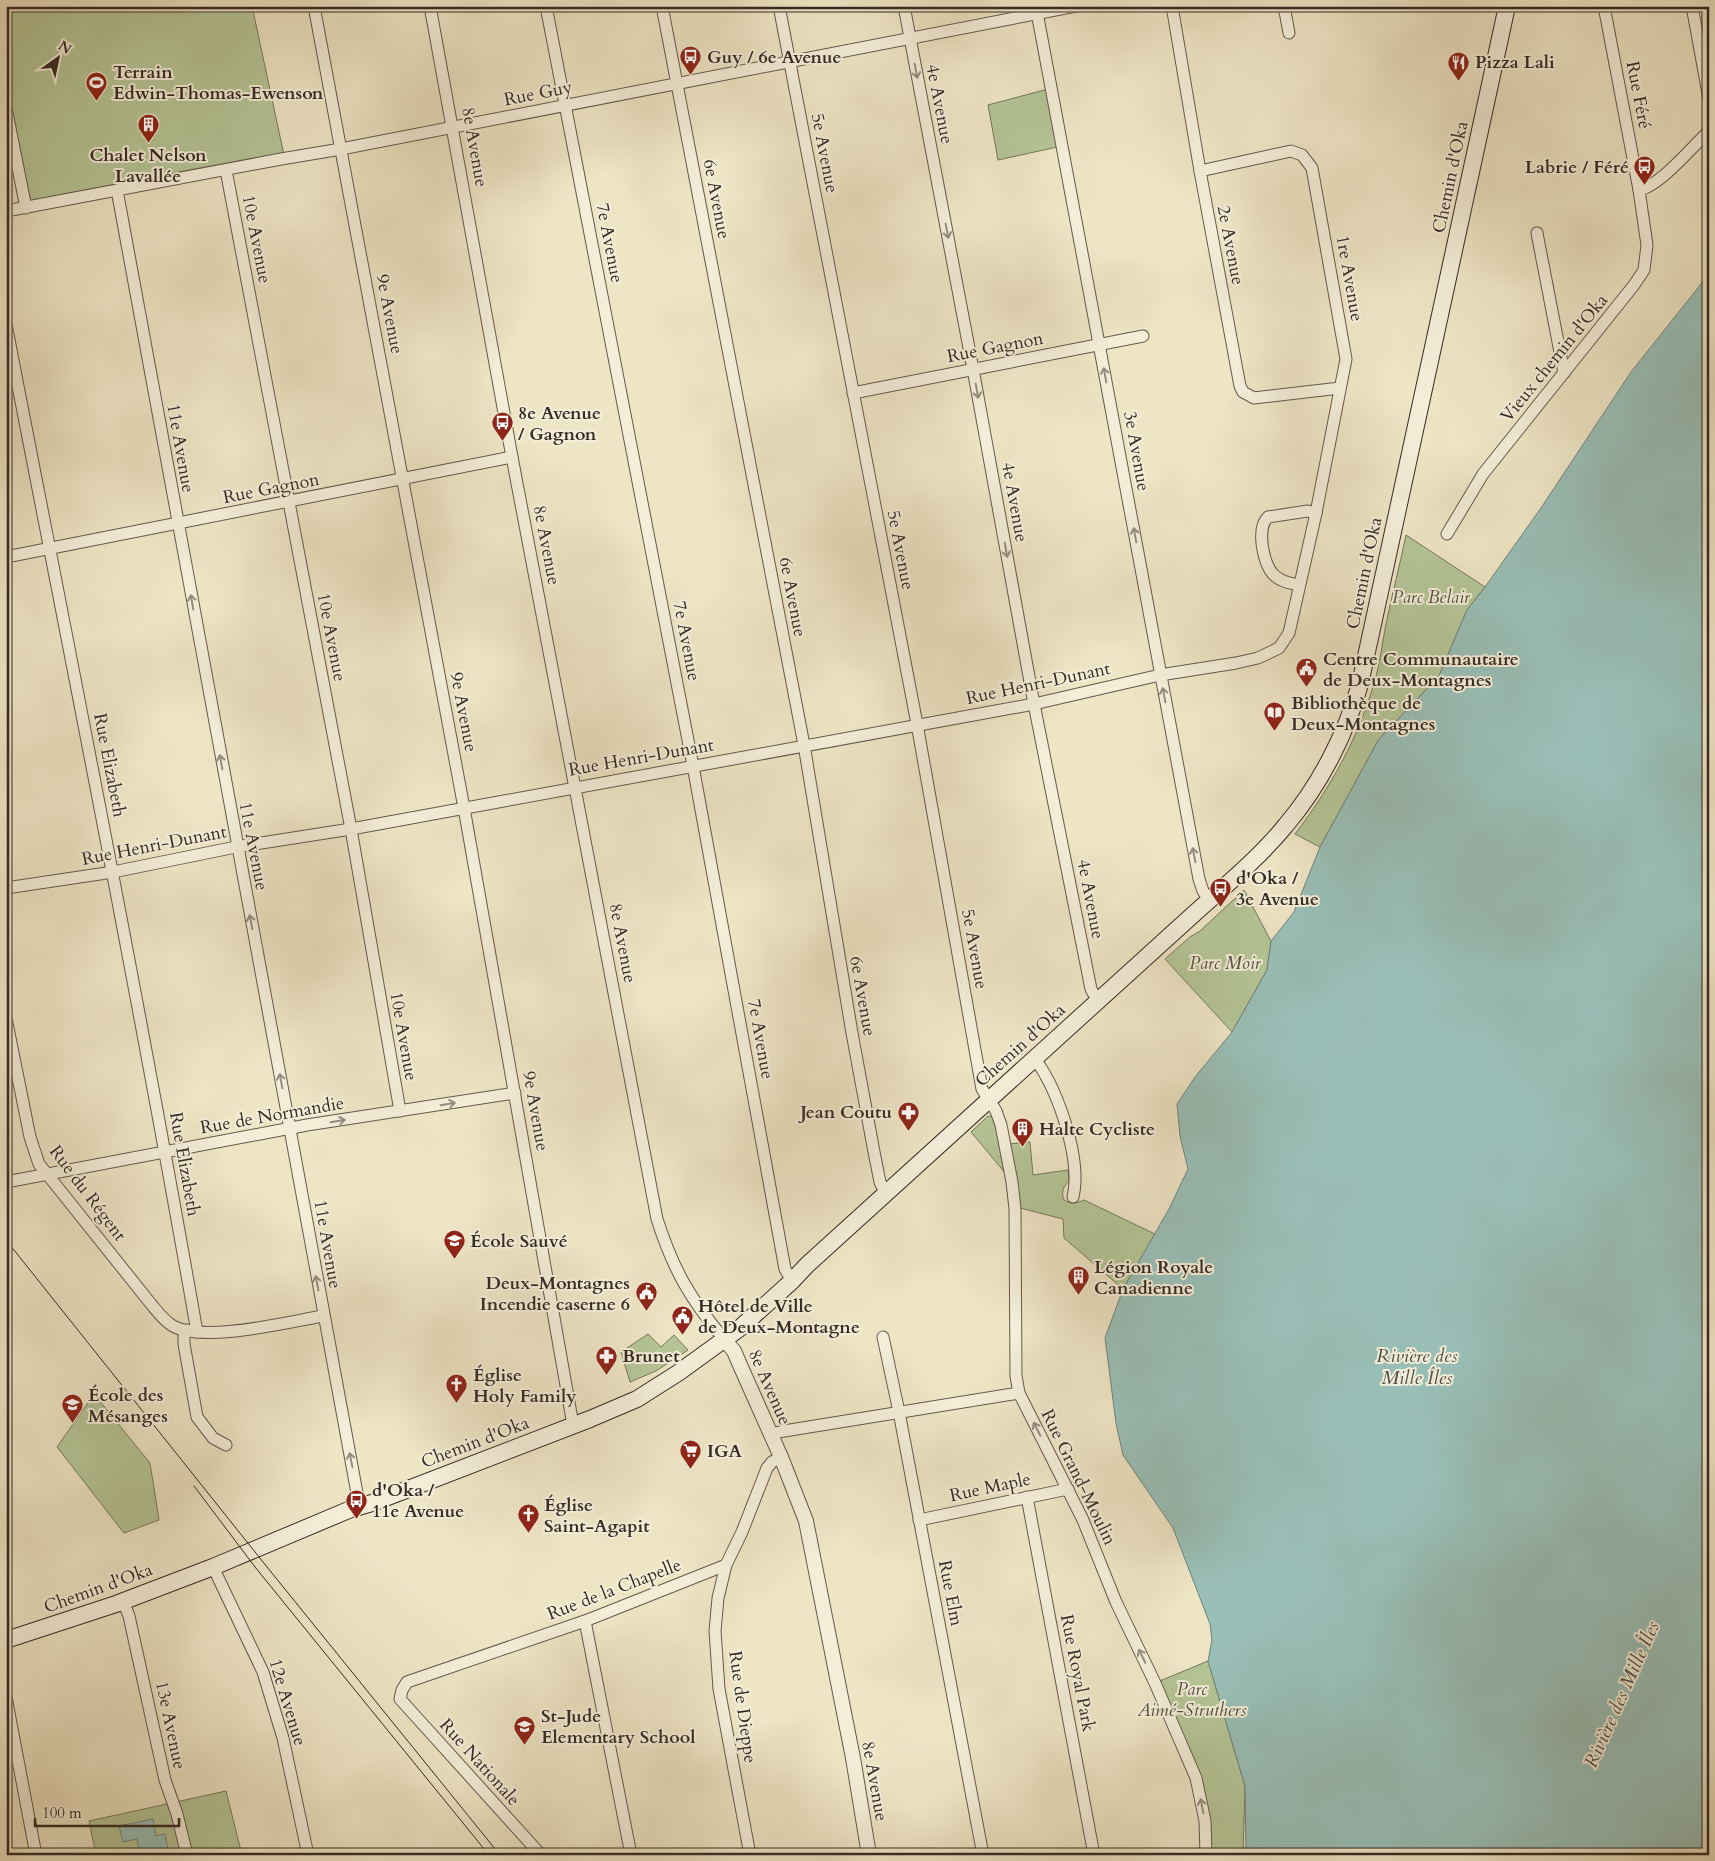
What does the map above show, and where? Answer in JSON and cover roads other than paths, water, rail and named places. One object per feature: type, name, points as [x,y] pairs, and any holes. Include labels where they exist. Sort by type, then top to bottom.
[{"type":"main road","name":"Chemin d'Oka","points":[[6,1640],[123,1601],[213,1567],[351,1509],[362,1507],[573,1425],[637,1399],[672,1377],[740,1328],[1210,900],[1270,842],[1300,806],[1327,764],[1354,703],[1367,657],[1507,6]]},
{"type":"street","name":"9e Avenue","points":[[314,6],[464,808],[573,1425]]},
{"type":"street","name":"8e Avenue","points":[[430,6],[512,458],[657,1219],[671,1259],[690,1296],[738,1359],[781,1457],[806,1521],[870,1855]]},
{"type":"street","name":"7e Avenue","points":[[546,6],[693,766],[785,1269],[792,1281]]},
{"type":"street","name":"6e Avenue","points":[[662,6],[804,745],[858,1068],[880,1182],[886,1194]]},
{"type":"street","name":"5e Avenue","points":[[779,6],[917,724],[982,1089],[989,1100]]},
{"type":"street","name":"4e Avenue","points":[[904,6],[1034,704],[1091,989],[1098,1002]]},
{"type":"street","name":"Rue Guy","points":[[6,211],[341,149],[790,62],[1037,10],[1076,6]]},
{"type":"street","name":"2e Avenue","points":[[1172,6],[1240,386],[1243,392],[1254,398],[1340,388]]},
{"type":"street","points":[[1284,6],[1289,33]]},
{"type":"street","name":"Rue Féré","points":[[1604,6],[1639,190]]},
{"type":"street","points":[[1692,6],[1709,99]]},
{"type":"street","name":"3e Avenue","points":[[1037,10],[1199,879],[1203,891],[1210,900]]},
{"type":"street","points":[[6,108],[26,208]]},
{"type":"street","points":[[1639,190],[1647,188],[1662,177],[1709,131]]},
{"type":"street","name":"1re Avenue","points":[[1200,170],[1291,151],[1302,155],[1312,168],[1346,359],[1316,513],[1289,633],[1284,643],[1278,648]]},
{"type":"street","name":"10e Avenue","points":[[226,170],[351,829],[400,1112]]},
{"type":"street","name":"11e Avenue","points":[[117,190],[236,846],[357,1493],[362,1507]]},
{"type":"street","name":"Vieux chemin d'Oka","points":[[1447,534],[1483,474],[1644,270],[1647,245],[1639,190]]},
{"type":"street","points":[[1537,233],[1564,373]]},
{"type":"street","name":"Rue Elizabeth","points":[[6,324],[166,1152],[192,1331]]},
{"type":"street","name":"Rue Gagnon","points":[[853,393],[1143,336]]},
{"type":"street","name":"Rue Gagnon","points":[[6,557],[512,458]]},
{"type":"street","points":[[1299,585],[1281,581],[1273,575],[1267,566],[1261,528],[1264,521],[1268,518],[1308,511],[1316,513]]},
{"type":"street","name":"Rue Henri-Dunant","points":[[6,888],[112,872],[236,846],[351,829],[1034,704],[1160,675],[1251,660],[1278,648]]},
{"type":"street","name":"Rue du Régent","points":[[6,1018],[30,1137],[39,1164],[151,1304],[174,1326],[192,1331]]},
{"type":"street","points":[[1035,1059],[1050,1085],[1069,1138],[1075,1173],[1073,1197]]},
{"type":"street","name":"Rue de Normandie","points":[[6,1182],[290,1129],[515,1093]]},
{"type":"street","name":"Rue Grand-Moulin","points":[[989,1100],[997,1114],[1003,1132],[1014,1200],[1016,1376],[1019,1393],[1083,1520],[1116,1602],[1155,1683],[1196,1778],[1205,1822],[1206,1855]]},
{"type":"street","points":[[226,1445],[213,1438],[197,1417],[184,1336],[192,1331],[223,1333],[324,1316]]},
{"type":"street","name":"Rue Elm","points":[[883,1337],[983,1855]]},
{"type":"street","points":[[771,1434],[784,1430],[1019,1393]]},
{"type":"street","points":[[726,1565],[742,1532],[767,1468],[772,1462],[781,1457]]},
{"type":"street","name":"Rue Maple","points":[[919,1520],[1068,1489]]},
{"type":"street","name":"Rue Royal Park","points":[[1027,1497],[1094,1855]]},
{"type":"street","name":"Rue de la Chapelle","points":[[402,1690],[407,1682],[585,1621],[726,1565]]},
{"type":"street","name":"Rue de Dieppe","points":[[726,1565],[718,1598],[715,1631],[719,1690],[750,1855]]},
{"type":"street","name":"12e Avenue","points":[[213,1567],[263,1672],[283,1738],[308,1855]]},
{"type":"street","name":"13e Avenue","points":[[123,1601],[129,1616],[165,1780],[177,1814],[187,1855]]},
{"type":"street","points":[[585,1621],[627,1854]]},
{"type":"street","name":"Rue Nationale","points":[[402,1690],[400,1699],[540,1855]]},
{"type":"street","points":[[6,1697],[36,1855]]},
{"type":"water","name":"Rivière des Mille Îles","points":[[1709,274],[1709,1855],[1246,1855],[1245,1786],[1208,1661],[1212,1640],[1210,1624],[1173,1528],[1123,1455],[1116,1423],[1105,1338],[1123,1289],[1169,1209],[1188,1169],[1180,1136],[1177,1104],[1195,1077],[1232,1032],[1267,970],[1271,941],[1294,912],[1320,847],[1379,739],[1439,676],[1467,610],[1541,508],[1631,372]]},
{"type":"water","points":[[153,1819],[156,1836],[165,1834],[168,1850],[140,1855],[137,1839],[123,1842],[119,1826]]},
{"type":"tram line","points":[[6,1240],[500,1855]]},
{"type":"tram line","points":[[194,1486],[255,1567],[489,1855]]},
{"type":"place","name":"Guy / 6e Avenue","points":[[691,76]]},
{"type":"place","name":"Pizza Lali","points":[[1459,81]]},
{"type":"place","name":"Terrain Edwin-Thomas-Ewenson","points":[[97,101]]},
{"type":"place","name":"Chalet Nelson Lavallée","points":[[148,144]]},
{"type":"place","name":"Labrie / Féré","points":[[1645,186]]},
{"type":"place","name":"8e Avenue / Gagnon","points":[[502,442]]},
{"type":"place","name":"Centre Communautaire de Deux-Montagnes","points":[[1307,688]]},
{"type":"place","name":"Bibliothèque de Deux-Montagnes","points":[[1275,732]]},
{"type":"place","name":"d'Oka / 3e Avenue","points":[[1220,907]]},
{"type":"place","name":"Jean Coutu","points":[[908,1131]]},
{"type":"place","name":"Halte Cycliste","points":[[1023,1148]]},
{"type":"place","name":"École Sauvé","points":[[454,1260]]},
{"type":"place","name":"Légion Royale Canadienne","points":[[1078,1296]]},
{"type":"place","name":"Deux-Montagnes Incendie caserne 6","points":[[646,1312]]},
{"type":"place","name":"Hôtel de Ville de Deux-Montagne","points":[[682,1335]]},
{"type":"place","name":"Brunet","points":[[606,1375]]},
{"type":"place","name":"Église Holy Family","points":[[457,1404]]},
{"type":"place","name":"École des Mésanges","points":[[72,1424]]},
{"type":"place","name":"IGA","points":[[691,1470]]},
{"type":"place","name":"d'Oka / 11e Avenue","points":[[356,1519]]},
{"type":"place","name":"Église Saint-Agapit","points":[[528,1534]]},
{"type":"place","name":"St-Jude Elementary School","points":[[525,1745]]},
{"type":"park label","name":"Parc Belair","points":[[1431,597]]},
{"type":"park label","name":"Parc Moir","points":[[1225,963]]},
{"type":"park label","name":"Parc Aimé-Struthers","points":[[1192,1699]]}]
